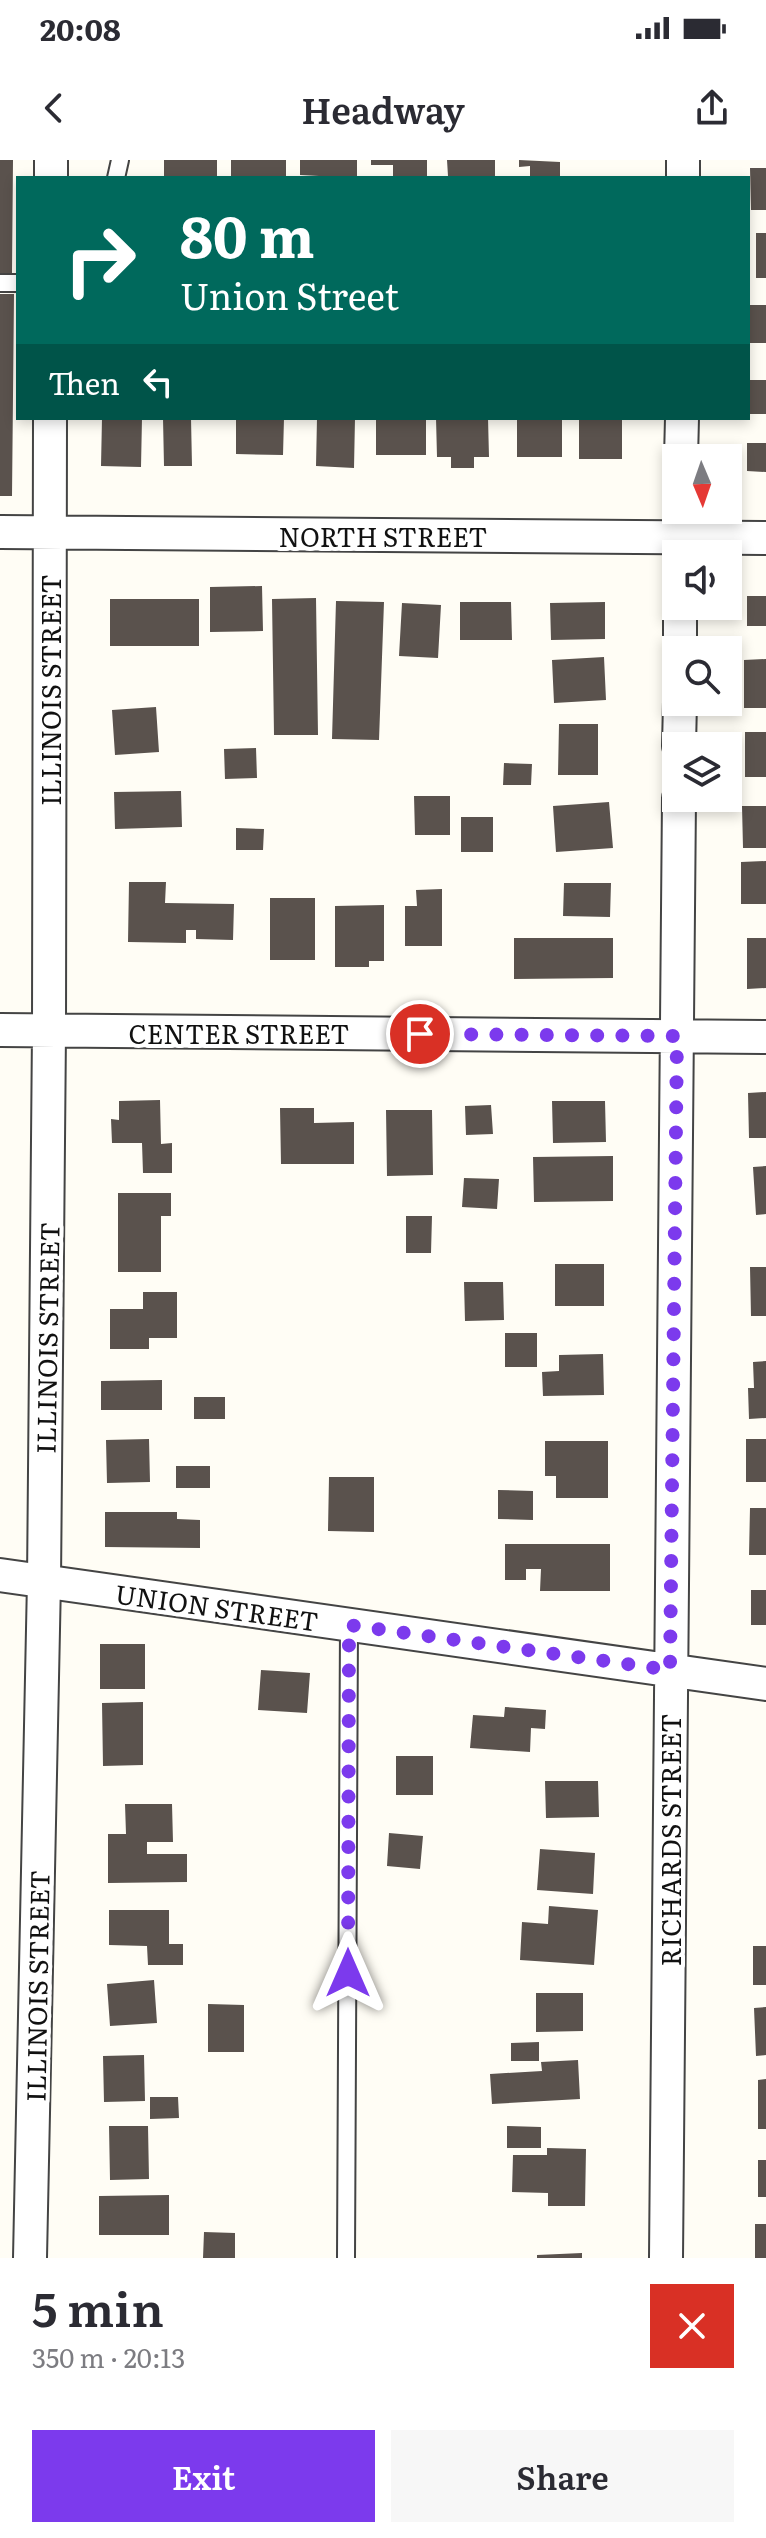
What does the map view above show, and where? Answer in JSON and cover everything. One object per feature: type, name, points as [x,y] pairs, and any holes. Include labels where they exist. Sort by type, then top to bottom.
[{"type":"street","name":"ILLINOIS STREET","points":[[30,2258],[44,1581],[50,420]]},
{"type":"street","points":[[681,444],[682,420]]},
{"type":"street","name":"NORTH STREET","points":[[0,532],[681,534],[766,538]]},
{"type":"street","name":"RICHARDS STREET","points":[[666,2258],[679,812]]},
{"type":"street","name":"CENTER STREET","points":[[0,1030],[766,1037]]},
{"type":"street","name":"UNION STREET","points":[[0,1575],[766,1684]]},
{"type":"lane","points":[[346,2258],[349,1625]]},
{"type":"building","points":[[0,160],[13,160],[12,273],[0,273]]},
{"type":"building","points":[[164,160],[217,160],[217,176],[164,176]]},
{"type":"building","points":[[231,160],[286,160],[286,176],[231,176]]},
{"type":"building","points":[[300,160],[357,160],[357,176],[300,175]]},
{"type":"building","points":[[371,160],[427,160],[427,176],[393,176],[393,165],[371,165]]},
{"type":"building","points":[[447,160],[495,160],[495,176],[448,176]]},
{"type":"building","points":[[519,160],[560,162],[560,176],[530,176],[530,166],[519,167]]},
{"type":"building","points":[[750,168],[766,168],[766,210],[751,210]]},
{"type":"building","points":[[756,233],[766,233],[766,278],[756,278]]},
{"type":"building","points":[[0,294],[14,294],[12,496],[0,496]]},
{"type":"building","points":[[750,305],[766,305],[766,343],[750,343]]},
{"type":"building","points":[[750,380],[766,380],[766,414],[750,414]]},
{"type":"building","points":[[102,420],[142,420],[141,467],[101,466]]},
{"type":"building","points":[[163,420],[191,420],[192,466],[164,466]]},
{"type":"building","points":[[236,420],[284,420],[283,455],[236,454]]},
{"type":"building","points":[[317,420],[355,420],[354,468],[316,466]]},
{"type":"building","points":[[376,420],[426,420],[426,455],[376,455]]},
{"type":"building","points":[[436,420],[488,420],[489,457],[474,457],[474,468],[451,468],[451,457],[437,457]]},
{"type":"building","points":[[517,420],[562,420],[562,457],[517,457]]},
{"type":"building","points":[[579,420],[622,420],[622,459],[579,459]]},
{"type":"building","points":[[747,443],[766,443],[766,472],[747,471]]},
{"type":"building","points":[[262,586],[263,631],[210,632],[210,587]]},
{"type":"building","points":[[747,596],[766,596],[766,626],[747,626]]},
{"type":"building","points":[[316,598],[318,735],[274,735],[272,599]]},
{"type":"building","points":[[110,599],[199,599],[199,646],[110,646]]},
{"type":"building","points":[[336,601],[384,602],[379,740],[332,739]]},
{"type":"building","points":[[460,602],[511,602],[512,640],[460,640]]},
{"type":"building","points":[[605,602],[605,639],[551,640],[550,603]]},
{"type":"building","points":[[402,603],[441,605],[438,658],[399,656]]},
{"type":"building","points":[[604,657],[606,700],[554,703],[552,660]]},
{"type":"building","points":[[766,659],[766,708],[744,708],[744,660]]},
{"type":"building","points":[[156,707],[159,752],[115,755],[112,710]]},
{"type":"building","points":[[559,724],[598,724],[598,775],[558,775]]},
{"type":"building","points":[[745,732],[766,732],[766,777],[745,777]]},
{"type":"building","points":[[256,748],[257,778],[225,779],[224,749]]},
{"type":"building","points":[[504,763],[532,764],[531,785],[503,785]]},
{"type":"building","points":[[181,791],[182,827],[115,829],[114,792]]},
{"type":"building","points":[[414,796],[450,796],[450,835],[415,835]]},
{"type":"building","points":[[609,802],[613,848],[556,852],[553,806]]},
{"type":"building","points":[[742,806],[766,806],[766,848],[743,848]]},
{"type":"building","points":[[461,817],[493,817],[493,852],[461,852]]},
{"type":"building","points":[[236,828],[264,829],[263,850],[236,850]]},
{"type":"building","points":[[766,861],[766,904],[741,904],[741,862]]},
{"type":"building","points":[[129,882],[166,882],[165,903],[234,904],[233,940],[196,939],[196,930],[186,930],[186,943],[128,942]]},
{"type":"building","points":[[564,883],[611,883],[610,917],[563,916]]},
{"type":"building","points":[[442,889],[442,946],[405,946],[405,906],[417,906],[416,890]]},
{"type":"building","points":[[270,898],[315,898],[315,960],[270,960]]},
{"type":"building","points":[[384,905],[384,961],[369,961],[369,967],[335,967],[335,906]]},
{"type":"building","points":[[514,938],[613,938],[613,978],[514,979]]},
{"type":"building","points":[[747,938],[766,938],[766,988],[747,989]]},
{"type":"building","points":[[766,1092],[766,1138],[749,1138],[748,1093]]},
{"type":"building","points":[[160,1100],[161,1144],[172,1143],[172,1173],[143,1173],[142,1143],[112,1143],[111,1119],[119,1120],[119,1101]]},
{"type":"building","points":[[552,1101],[605,1101],[606,1142],[553,1143]]},
{"type":"building","points":[[491,1105],[493,1134],[466,1135],[465,1106]]},
{"type":"building","points":[[280,1108],[314,1108],[314,1123],[354,1122],[354,1164],[281,1164]]},
{"type":"building","points":[[386,1110],[432,1110],[433,1175],[387,1176]]},
{"type":"building","points":[[613,1156],[613,1201],[534,1202],[533,1157]]},
{"type":"building","points":[[766,1166],[766,1214],[756,1215],[753,1167]]},
{"type":"building","points":[[464,1178],[499,1179],[497,1209],[462,1207]]},
{"type":"building","points":[[118,1193],[171,1193],[171,1216],[161,1216],[161,1272],[118,1272]]},
{"type":"building","points":[[406,1216],[432,1216],[431,1253],[406,1253]]},
{"type":"building","points":[[555,1264],[604,1264],[604,1306],[555,1306]]},
{"type":"building","points":[[750,1267],[766,1267],[766,1316],[751,1316]]},
{"type":"building","points":[[464,1282],[503,1282],[504,1320],[465,1321]]},
{"type":"building","points":[[143,1292],[177,1292],[177,1338],[149,1338],[149,1349],[110,1349],[110,1309],[143,1309]]},
{"type":"building","points":[[505,1333],[537,1333],[537,1367],[505,1367]]},
{"type":"building","points":[[603,1354],[604,1395],[543,1396],[542,1372],[559,1371],[559,1355]]},
{"type":"building","points":[[766,1361],[766,1418],[749,1419],[748,1388],[754,1388],[753,1362]]},
{"type":"building","points":[[162,1380],[162,1410],[101,1410],[101,1381]]},
{"type":"building","points":[[194,1397],[225,1397],[225,1419],[194,1419]]},
{"type":"building","points":[[149,1439],[150,1482],[107,1483],[106,1440]]},
{"type":"building","points":[[746,1439],[766,1439],[766,1482],[746,1482]]},
{"type":"building","points":[[545,1441],[608,1441],[608,1498],[556,1498],[556,1476],[545,1476]]},
{"type":"building","points":[[176,1466],[210,1466],[210,1488],[176,1488]]},
{"type":"building","points":[[329,1477],[374,1477],[374,1532],[328,1531]]},
{"type":"building","points":[[498,1490],[533,1491],[533,1520],[498,1519]]},
{"type":"building","points":[[750,1508],[766,1508],[766,1555],[749,1555]]},
{"type":"building","points":[[105,1512],[177,1512],[177,1519],[200,1520],[200,1548],[105,1547]]},
{"type":"building","points":[[505,1544],[610,1544],[610,1591],[540,1591],[541,1569],[526,1569],[526,1580],[505,1580]]},
{"type":"building","points":[[751,1590],[766,1590],[766,1625],[751,1625]]},
{"type":"building","points":[[100,1644],[145,1644],[145,1689],[100,1689]]},
{"type":"building","points":[[261,1670],[310,1673],[307,1713],[258,1710]]},
{"type":"building","points":[[143,1702],[143,1765],[103,1766],[102,1703]]},
{"type":"building","points":[[505,1707],[546,1710],[545,1729],[531,1728],[530,1752],[470,1748],[473,1715],[504,1717]]},
{"type":"building","points":[[396,1756],[433,1756],[433,1795],[396,1795]]},
{"type":"building","points":[[545,1781],[598,1781],[599,1817],[546,1818]]},
{"type":"building","points":[[125,1804],[172,1804],[173,1842],[147,1842],[147,1854],[187,1854],[187,1882],[108,1883],[108,1834],[126,1834]]},
{"type":"building","points":[[389,1833],[423,1836],[420,1869],[387,1866]]},
{"type":"building","points":[[540,1849],[595,1853],[593,1894],[537,1890]]},
{"type":"building","points":[[549,1906],[598,1910],[594,1965],[520,1960],[522,1922],[548,1924]]},
{"type":"building","points":[[109,1910],[169,1910],[169,1944],[183,1944],[183,1965],[148,1965],[147,1946],[109,1945]]},
{"type":"building","points":[[753,1946],[766,1946],[766,1985],[753,1985]]},
{"type":"building","points":[[154,1980],[157,2023],[110,2026],[107,1984]]},
{"type":"building","points":[[536,1993],[583,1993],[583,2031],[536,2032]]},
{"type":"building","points":[[208,2004],[244,2005],[244,2052],[208,2052]]},
{"type":"building","points":[[766,2007],[766,2055],[756,2056],[754,2008]]},
{"type":"building","points":[[539,2042],[539,2061],[511,2061],[511,2043]]},
{"type":"building","points":[[144,2055],[145,2101],[104,2102],[103,2056]]},
{"type":"building","points":[[578,2060],[580,2099],[492,2104],[490,2074],[542,2071],[541,2062]]},
{"type":"building","points":[[766,2079],[766,2129],[758,2129],[758,2080]]},
{"type":"building","points":[[150,2097],[178,2097],[179,2118],[150,2119]]},
{"type":"building","points":[[109,2126],[148,2126],[149,2179],[110,2180]]},
{"type":"building","points":[[507,2126],[541,2127],[541,2148],[507,2148]]},
{"type":"building","points":[[547,2148],[586,2149],[585,2206],[548,2206],[548,2193],[512,2192],[513,2155],[547,2155]]},
{"type":"building","points":[[758,2160],[766,2160],[766,2197],[758,2197]]},
{"type":"building","points":[[169,2195],[169,2235],[99,2235],[99,2196]]},
{"type":"building","points":[[755,2224],[766,2224],[766,2258],[755,2258]]},
{"type":"building","points":[[204,2232],[235,2233],[235,2258],[203,2258]]},
{"type":"building","points":[[582,2253],[582,2258],[537,2258],[537,2255]]},
{"type":"route","points":[[348,1973],[349,1625],[670,1670],[677,1036],[420,1034]]}]
